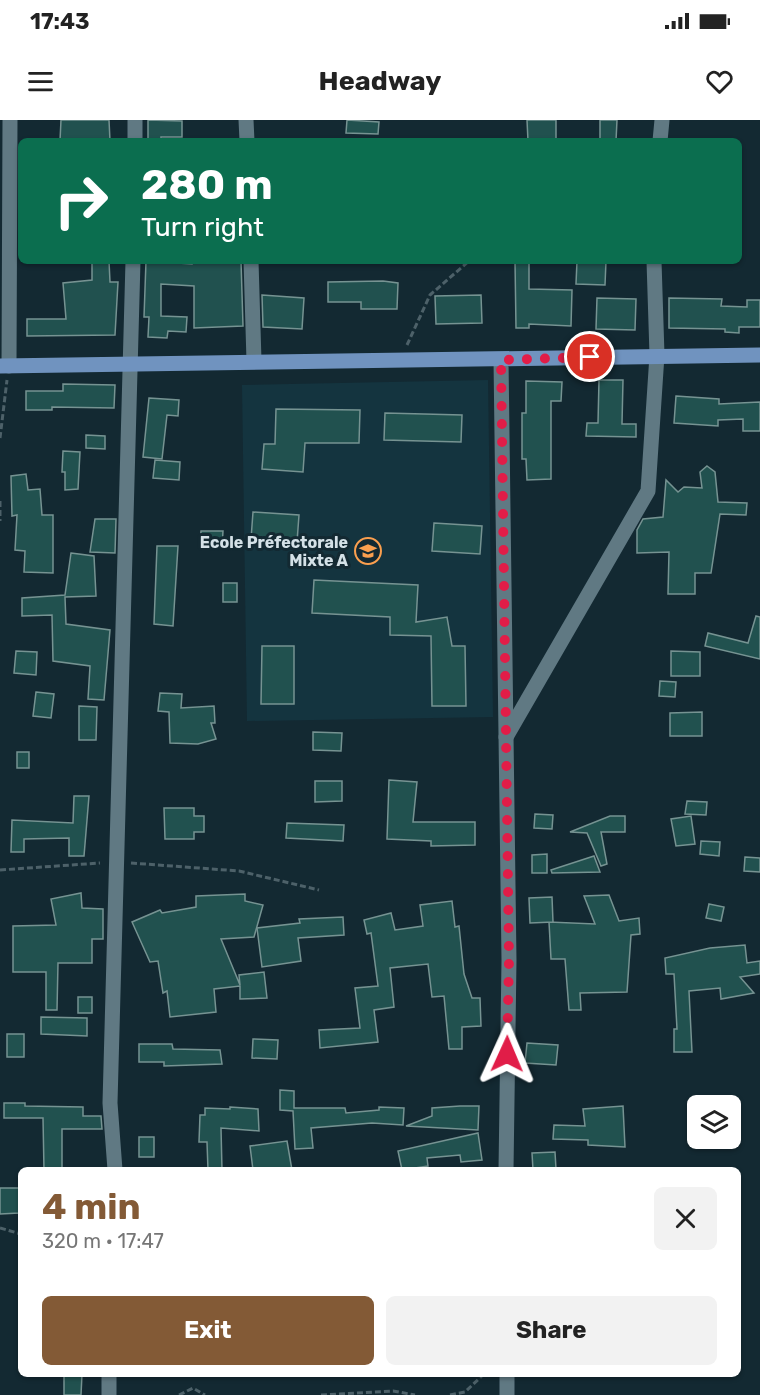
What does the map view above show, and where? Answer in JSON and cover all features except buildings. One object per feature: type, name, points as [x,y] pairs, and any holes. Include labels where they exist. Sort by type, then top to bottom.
[{"type":"main road","points":[[4,366],[131,366],[254,361],[501,360],[657,355],[760,355]]},
{"type":"street","points":[[4,366],[10,120]]},
{"type":"street","points":[[135,120],[135,138]]},
{"type":"street","points":[[246,120],[247,138]]},
{"type":"street","points":[[660,138],[662,120]]},
{"type":"street","points":[[115,1167],[110,1103],[133,264]]},
{"type":"street","points":[[251,264],[254,361]]},
{"type":"street","points":[[506,737],[648,491],[657,355],[654,264]]},
{"type":"street","points":[[501,360],[509,960],[506,1167]]},
{"type":"street","points":[[109,1377],[109,1395]]},
{"type":"street","points":[[507,1377],[507,1395]]},
{"type":"path","points":[[400,360],[430,295],[466,264]]},
{"type":"path","points":[[0,438],[4,366]]},
{"type":"path","points":[[0,501],[0,521]]},
{"type":"path","points":[[0,870],[118,862],[240,871],[319,890]]},
{"type":"path","points":[[0,1228],[18,1233]]},
{"type":"path","points":[[450,1395],[465,1392],[481,1377]]},
{"type":"path","points":[[179,1395],[193,1388],[205,1395]]},
{"type":"path","points":[[321,1395],[393,1391],[415,1395]]},
{"type":"shaded area","name":"Ecole Préfectorale Mixte A","points":[[488,380],[493,717],[247,721],[242,385]]},
{"type":"place","name":"Ecole Préfectorale Mixte A","points":[[368,551]]},
{"type":"route","points":[[507,1054],[509,960],[501,360],[590,357]]}]
